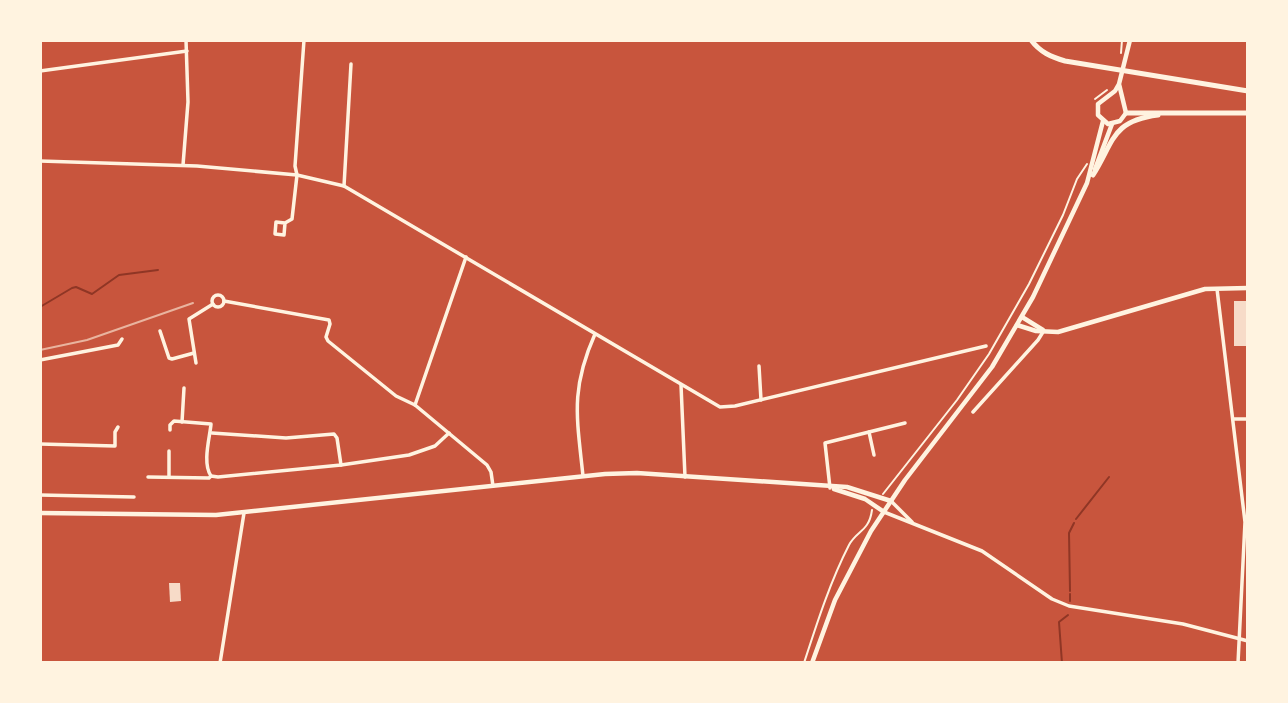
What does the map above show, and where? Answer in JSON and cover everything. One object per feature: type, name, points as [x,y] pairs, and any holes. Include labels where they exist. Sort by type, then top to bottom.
[{"type":"main road","points":[[1031,40],[1052,58],[1248,91]]},
{"type":"main road","points":[[1119,84],[1098,104],[1098,115],[1103,121],[1112,124],[1120,121],[1126,113],[1119,84],[1123,56],[1130,40]]},
{"type":"main road","points":[[1110,95],[1122,99]]},
{"type":"main road","points":[[1126,113],[1248,113]]},
{"type":"main road","points":[[1087,183],[1119,130],[1140,118],[1172,114]]},
{"type":"main road","points":[[811,663],[844,582],[884,512],[992,367],[1022,317],[1087,183],[1103,121]]},
{"type":"main road","points":[[1093,175],[1112,124]]},
{"type":"main road","points":[[1017,325],[1028,330],[1065,331],[1217,287],[1248,288]]},
{"type":"main road","points":[[1022,317],[1044,331]]},
{"type":"main road","points":[[40,513],[177,516],[244,513],[583,476],[636,474],[846,487],[891,501]]},
{"type":"main road","points":[[830,488],[854,495],[876,505],[884,512]]},
{"type":"street","points":[[183,165],[188,102],[186,40]]},
{"type":"street","points":[[285,223],[292,219],[298,175],[295,166],[304,40]]},
{"type":"street","points":[[40,71],[187,51]]},
{"type":"street","points":[[344,186],[351,64]]},
{"type":"street","points":[[40,161],[183,165],[298,175],[344,186],[720,407],[735,406],[986,346]]},
{"type":"street","points":[[415,405],[466,257]]},
{"type":"street","points":[[1217,287],[1246,533],[1238,663]]},
{"type":"street","points":[[213,304],[212,299],[216,295],[224,300],[329,320],[326,337],[328,341],[396,396],[415,405],[487,465],[491,472],[492,486]]},
{"type":"street","points":[[213,304],[220,307],[224,300]]},
{"type":"street","points":[[196,363],[189,319],[213,304]]},
{"type":"street","points":[[160,331],[169,358],[194,353]]},
{"type":"street","points":[[973,412],[1044,331]]},
{"type":"street","points":[[583,476],[577,392],[582,368],[595,334]]},
{"type":"street","points":[[40,360],[118,345],[122,340]]},
{"type":"street","points":[[759,366],[761,400]]},
{"type":"street","points":[[681,386],[685,477]]},
{"type":"street","points":[[182,422],[184,388]]},
{"type":"street","points":[[1233,419],[1248,419]]},
{"type":"street","points":[[170,430],[174,421],[211,424],[208,470],[211,476]]},
{"type":"street","points":[[830,488],[825,443],[905,423]]},
{"type":"street","points":[[40,444],[115,446],[115,432],[118,427]]},
{"type":"street","points":[[869,432],[874,455]]},
{"type":"street","points":[[212,433],[286,438],[334,434],[338,438],[341,465]]},
{"type":"street","points":[[148,477],[226,477],[341,465],[425,450],[435,446],[449,433]]},
{"type":"street","points":[[169,451],[169,477]]},
{"type":"street","points":[[40,495],[134,497]]},
{"type":"street","points":[[891,501],[914,523]]},
{"type":"street","points":[[884,512],[982,551],[1060,603],[1086,610],[1183,624],[1248,641]]},
{"type":"street","points":[[220,663],[244,513]]},
{"type":"path","points":[[1122,40],[1123,56]]},
{"type":"path","points":[[1093,103],[1111,87]]},
{"type":"path","points":[[881,497],[957,400],[989,354],[1029,284],[1063,215],[1077,179],[1089,160]]},
{"type":"path","points":[[804,663],[851,541],[860,535],[867,525],[876,505]]},
{"type":"building","points":[[1234,301],[1248,301],[1248,346],[1234,346]]},
{"type":"building","points":[[169,583],[180,583],[181,601],[170,602]]},
{"type":"waterway","points":[[40,307],[72,288],[76,287],[92,294],[119,275],[158,270]]},
{"type":"waterway","points":[[1076,519],[1109,477]]},
{"type":"waterway","points":[[1070,591],[1069,533],[1074,523]]},
{"type":"waterway","points":[[1070,594],[1070,601]]},
{"type":"waterway","points":[[1062,663],[1059,622],[1068,615]]},
{"type":"tram line","points":[[40,350],[87,340],[193,303]]}]
